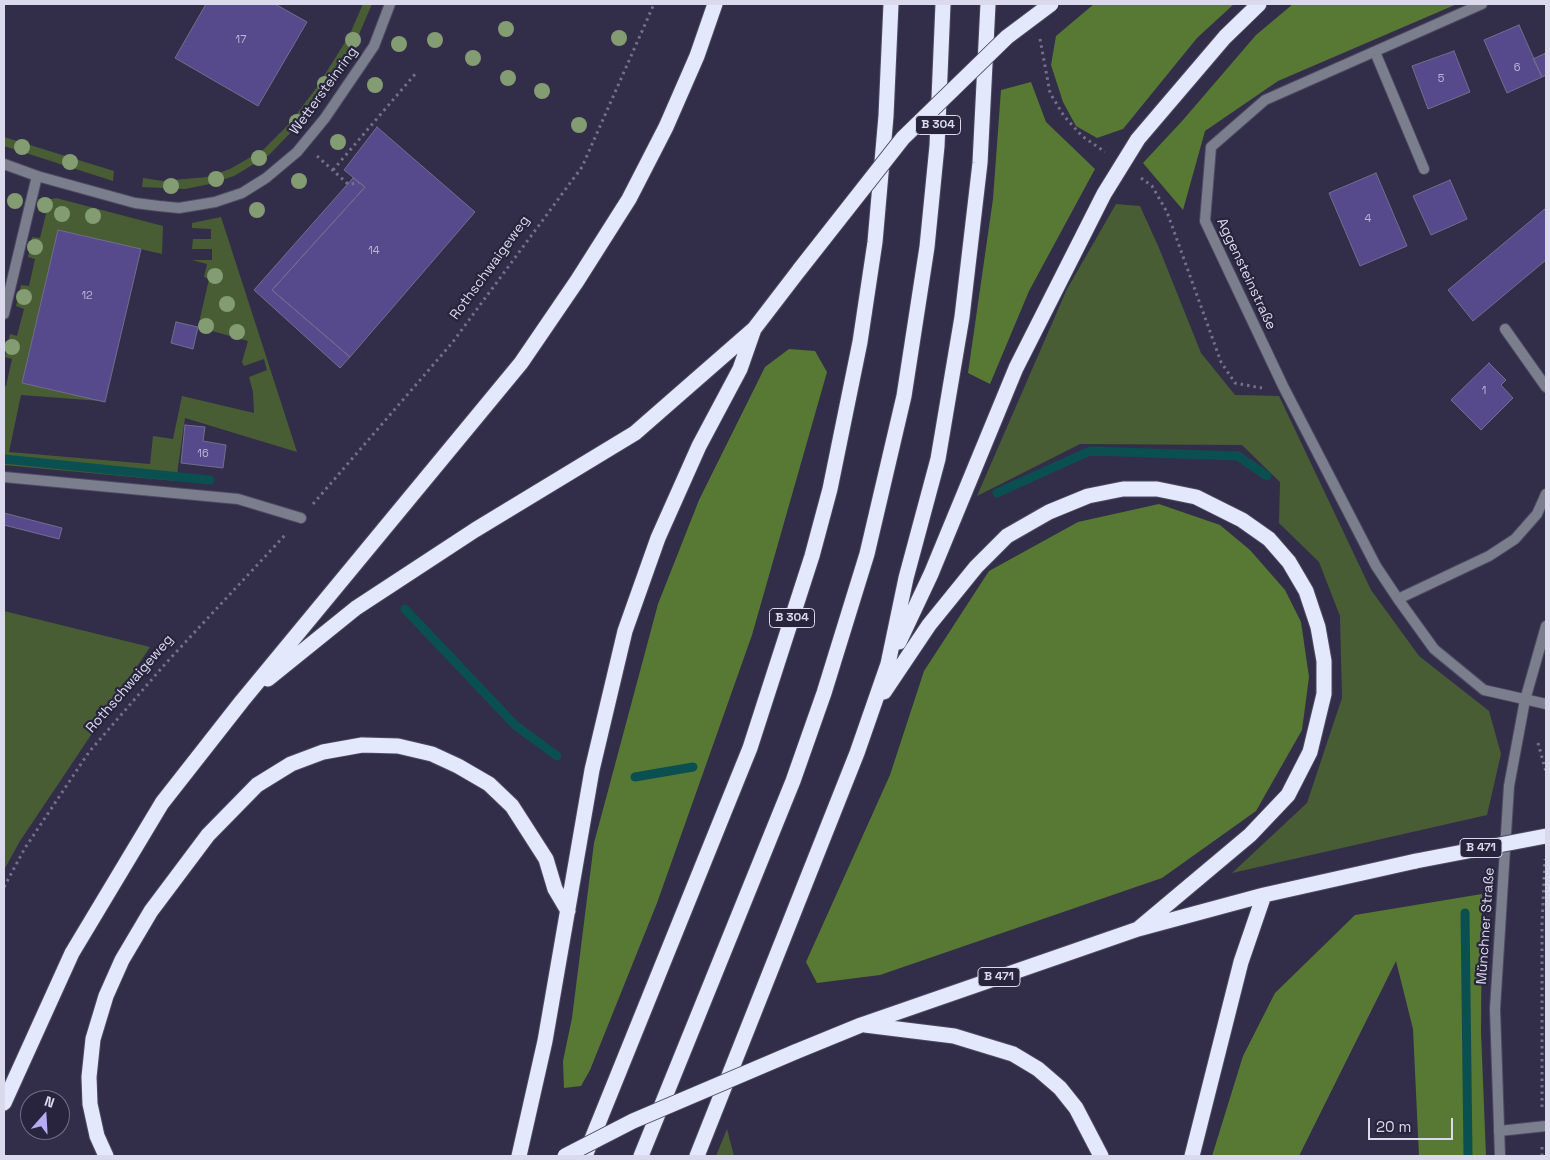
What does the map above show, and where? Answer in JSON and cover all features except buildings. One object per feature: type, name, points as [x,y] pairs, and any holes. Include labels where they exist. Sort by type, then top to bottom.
[{"type":"highway","points":[[4,1103],[72,953],[162,803],[242,701],[521,363],[577,281],[629,199],[666,127],[697,56],[715,4]]},
{"type":"highway","name":"B 304","points":[[585,1156],[750,748],[812,556],[830,489],[860,342],[874,250],[886,116],[890,4]]},
{"type":"highway","name":"B 304","points":[[642,1156],[793,781],[824,693],[867,554],[904,396],[926,256],[937,146],[944,4]]},
{"type":"highway","points":[[697,1156],[765,991],[874,708],[888,664],[906,578],[938,458],[962,317],[980,163],[988,4]]},
{"type":"highway","points":[[242,701],[356,608],[475,530],[635,433],[754,329],[903,138],[1007,37],[1051,4]]},
{"type":"highway","points":[[888,664],[931,574],[1016,368],[1104,194],[1138,139],[1225,37],[1259,4]]},
{"type":"highway","points":[[519,1156],[545,1041],[592,770],[625,631],[658,538],[699,446],[740,370],[754,329]]},
{"type":"highway","points":[[874,708],[929,625],[976,567],[1007,536],[1049,512],[1088,496],[1123,489],[1157,489],[1196,497],[1242,520],[1269,539],[1289,562],[1306,592],[1318,627],[1324,661],[1324,694],[1310,752],[1288,795],[1250,835],[1138,929]]},
{"type":"highway","points":[[106,1156],[97,1136],[90,1104],[89,1077],[92,1040],[106,996],[122,960],[151,912],[208,835],[257,785],[291,764],[323,752],[362,745],[398,746],[432,754],[458,766],[489,784],[512,806],[546,859],[555,889],[568,911]]},
{"type":"highway","name":"B 471","points":[[564,1156],[633,1121],[860,1025],[1138,929],[1264,895],[1416,861],[1546,836]]},
{"type":"highway","points":[[1192,1156],[1241,962],[1264,895]]},
{"type":"highway","points":[[860,1025],[954,1036],[1013,1054],[1038,1069],[1060,1088],[1076,1108],[1101,1156]]},
{"type":"street","name":"Wettersteinring","points":[[4,164],[37,176],[135,202],[178,208],[215,202],[242,193],[266,178],[304,143],[325,118],[374,46],[390,4]]},
{"type":"street","name":"Aggensteinstraße","points":[[1482,4],[1264,100],[1211,147],[1205,221],[1283,386],[1376,566],[1434,650],[1484,690],[1546,704]]},
{"type":"street","points":[[1374,52],[1424,169]]},
{"type":"street","points":[[4,314],[37,176]]},
{"type":"street","points":[[1505,329],[1546,387]]},
{"type":"street","points":[[4,477],[238,499],[301,518]]},
{"type":"street","points":[[1398,599],[1489,556],[1515,539],[1537,514],[1546,494]]},
{"type":"street","name":"Münchner Straße","points":[[1500,1156],[1496,989],[1509,786],[1525,700],[1546,626]]},
{"type":"street","points":[[1499,1131],[1544,1126]]},
{"type":"path","name":"Rothschwaigeweg","points":[[4,887],[25,848],[89,752],[166,663],[301,518],[452,343],[582,167],[654,4]]},
{"type":"path","points":[[1039,36],[1050,93],[1064,116],[1082,136],[1107,154]]},
{"type":"path","points":[[333,170],[416,73]]},
{"type":"path","points":[[304,143],[348,184],[359,183]]},
{"type":"path","points":[[1141,178],[1152,186],[1167,212],[1221,362],[1235,383],[1257,389],[1283,386]]},
{"type":"path","points":[[1542,1156],[1544,1126],[1542,924],[1545,855]]},
{"type":"green space","points":[[363,4],[372,4],[357,39],[343,63],[326,90],[295,128],[269,155],[234,176],[210,184],[185,189],[142,187],[143,178],[163,181],[207,177],[230,169],[263,150],[290,123],[317,87],[349,36]]},
{"type":"green space","points":[[1094,4],[1234,4],[1197,38],[1123,129],[1097,138],[1076,126],[1063,102],[1051,65],[1056,36]]},
{"type":"green space","points":[[1293,4],[1457,4],[1278,81],[1205,131],[1183,210],[1143,163],[1183,120],[1256,35]]},
{"type":"green space","points":[[1031,82],[1046,122],[1095,169],[1029,291],[990,384],[968,373],[993,199],[1001,90]]},
{"type":"green space","points":[[4,137],[114,171],[113,181],[4,146]]},
{"type":"green space","points":[[56,198],[163,226],[162,254],[58,230],[22,383],[101,401],[21,395],[9,452],[150,464],[153,436],[173,439],[182,396],[254,413],[253,392],[249,377],[267,370],[264,359],[244,366],[242,362],[248,341],[198,327],[209,279],[204,277],[207,264],[192,260],[212,260],[212,249],[192,249],[193,239],[211,239],[211,229],[192,228],[192,223],[221,217],[297,452],[185,418],[176,481],[4,465],[4,386],[6,386],[12,359],[5,357],[10,334],[17,336],[24,309],[16,306],[21,285],[29,286],[35,259],[28,257],[32,237],[40,238],[46,214],[38,211],[42,201]]},
{"type":"green space","points":[[1116,204],[1140,206],[1201,353],[1235,395],[1279,396],[1371,590],[1419,656],[1489,711],[1501,754],[1487,815],[1232,873],[1307,803],[1342,698],[1340,616],[1319,562],[1279,523],[1280,482],[1242,445],[1080,444],[977,496],[1067,289]]},
{"type":"green space","points":[[789,349],[815,351],[827,372],[752,635],[657,903],[590,1070],[581,1086],[564,1088],[563,1061],[572,1018],[594,843],[658,604],[699,500],[765,367]]},
{"type":"green space","points":[[1159,504],[1220,525],[1250,550],[1285,590],[1301,622],[1309,677],[1302,730],[1256,811],[1162,878],[880,975],[817,983],[806,962],[890,775],[924,671],[989,571],[1078,522]]},
{"type":"green space","points":[[4,611],[150,647],[20,841],[4,870]]},
{"type":"green space","points":[[1482,894],[1481,1032],[1486,1156],[1419,1156],[1413,1029],[1396,961],[1299,1156],[1212,1156],[1243,1056],[1275,993],[1355,915]]},
{"type":"green space","points":[[727,1129],[734,1156],[716,1156]]},
{"type":"waterway","points":[[997,493],[1090,451],[1238,456],[1267,476]]},
{"type":"waterway","points":[[4,459],[210,480]]},
{"type":"waterway","points":[[405,609],[515,725],[557,756]]},
{"type":"waterway","points":[[635,777],[693,767]]},
{"type":"waterway","points":[[1465,913],[1468,1156]]}]
